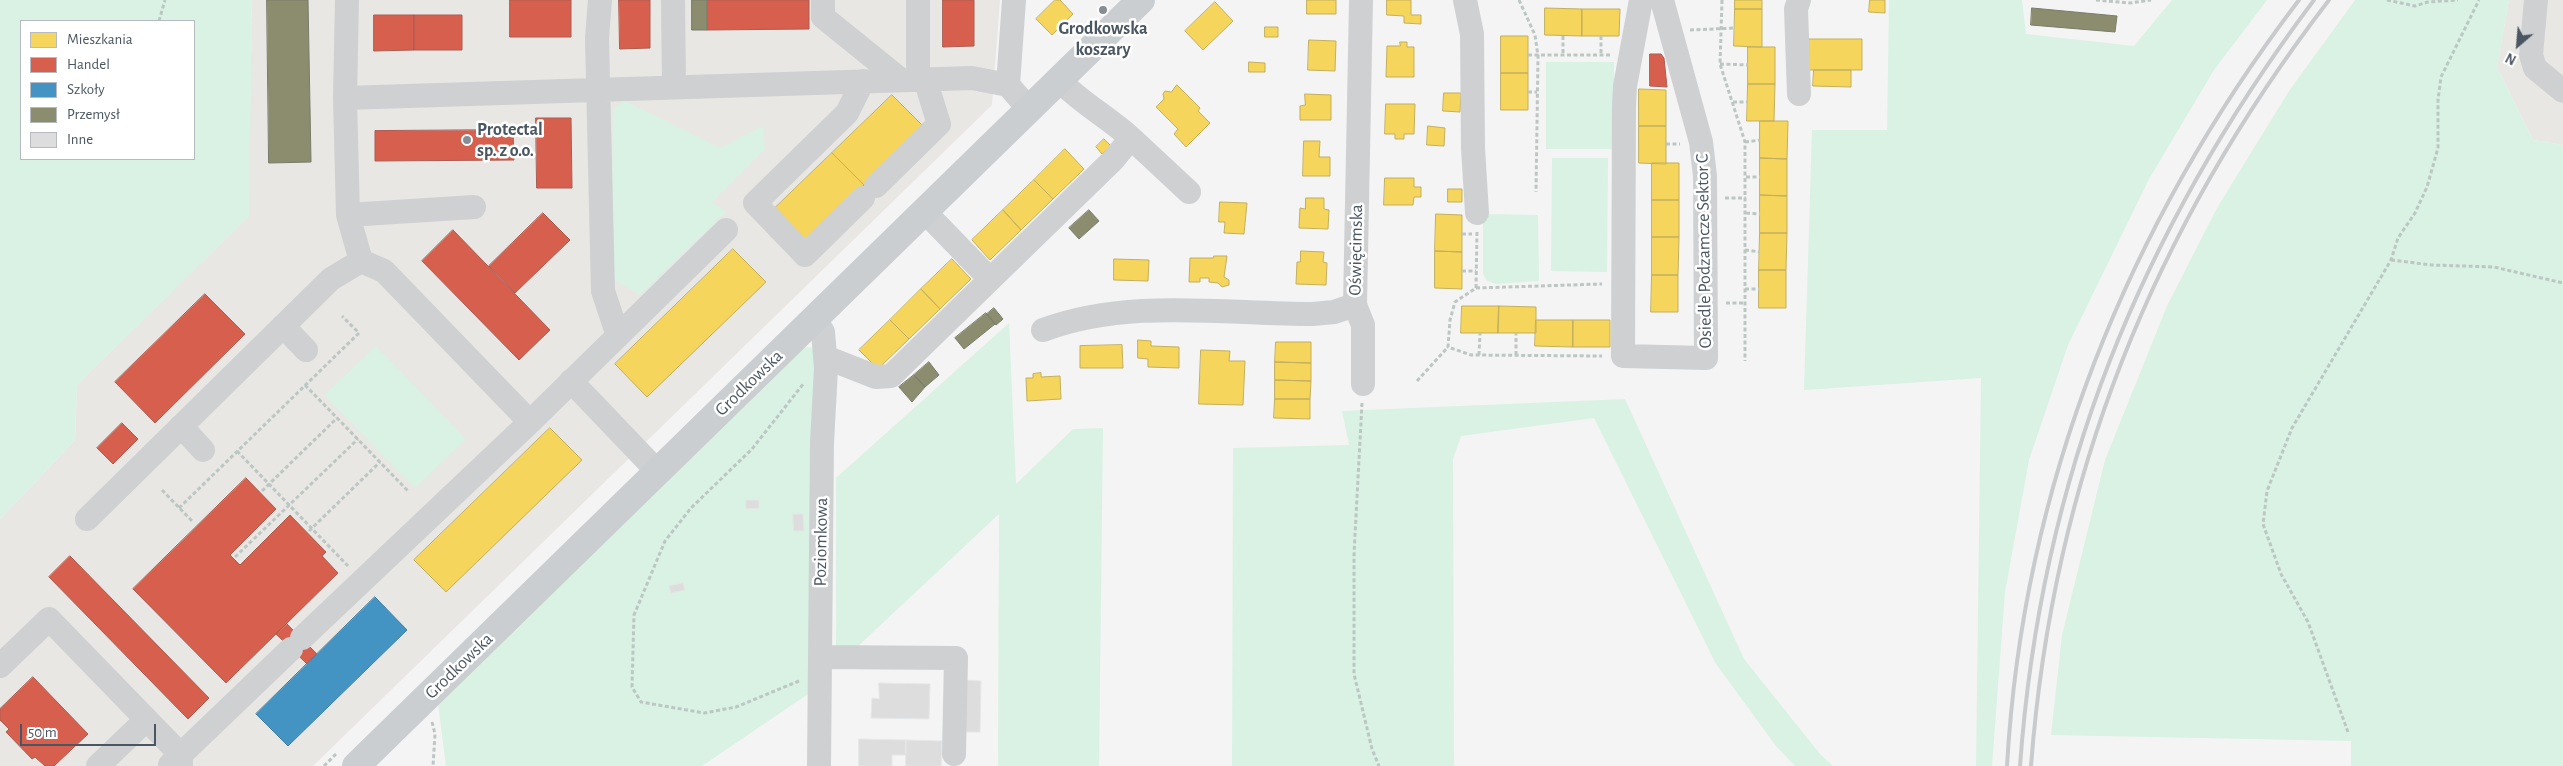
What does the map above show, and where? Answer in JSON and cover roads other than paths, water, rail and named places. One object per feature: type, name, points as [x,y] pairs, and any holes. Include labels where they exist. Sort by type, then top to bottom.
[{"type":"main road","name":"Grodkowska","points":[[356,766],[1141,0]]},
{"type":"street","points":[[347,0],[345,98],[348,215],[361,261]]},
{"type":"street","points":[[600,0],[597,38],[603,291],[618,336]]},
{"type":"street","points":[[674,0],[674,86]]},
{"type":"street","points":[[823,0],[823,17],[916,79],[929,92],[939,124],[805,255],[755,203],[847,112],[863,81]]},
{"type":"street","points":[[916,79],[918,0]]},
{"type":"street","points":[[1008,85],[1014,0]]},
{"type":"street","name":"Oświęcimska","points":[[1043,330],[1072,319],[1131,310],[1313,314],[1334,312],[1355,305],[1361,0]]},
{"type":"street","points":[[1465,0],[1472,34],[1472,148],[1477,213]]},
{"type":"street","name":"Osiedle Podzamcze Sektor C","points":[[1640,0],[1630,54],[1624,107],[1623,356],[1706,358],[1705,176],[1701,142],[1662,0]]},
{"type":"street","points":[[1799,0],[1796,8],[1799,94]]},
{"type":"street","points":[[2536,0],[2531,55],[2535,68],[2563,91]]},
{"type":"street","points":[[345,98],[674,86],[972,78],[1008,85],[1029,109]]},
{"type":"street","points":[[1059,80],[1072,94],[1111,120],[1189,192]]},
{"type":"street","points":[[825,362],[876,377],[891,376],[1113,160],[1131,138]]},
{"type":"street","points":[[348,215],[474,206]]},
{"type":"street","points":[[925,212],[990,279]]},
{"type":"street","points":[[0,666],[49,619],[146,720],[177,762],[296,644],[530,422],[726,230]]},
{"type":"street","points":[[87,518],[331,279],[361,261]]},
{"type":"street","points":[[361,261],[384,271],[530,422]]},
{"type":"street","points":[[1355,305],[1363,325],[1363,384]]},
{"type":"street","name":"Poziomkowa","points":[[815,320],[822,332],[825,362],[819,766]]},
{"type":"street","points":[[283,326],[306,350]]},
{"type":"street","points":[[571,382],[658,472]]},
{"type":"street","points":[[181,426],[203,450]]},
{"type":"street","points":[[820,664],[956,658],[954,754]]},
{"type":"street","points":[[98,766],[146,720]]},
{"type":"railway","points":[[2007,766],[2017,661],[2035,559],[2061,459],[2095,361],[2136,266],[2183,175],[2238,86],[2299,0]]},
{"type":"railway","points":[[2020,766],[2032,659],[2050,557],[2076,457],[2110,361],[2150,268],[2198,177],[2252,88],[2314,0]]},
{"type":"railway","points":[[2031,766],[2043,660],[2062,557],[2089,457],[2122,360],[2163,267],[2211,176],[2267,87],[2329,0]]},
{"type":"place","name":"Grodkowska koszary","points":[[1103,10]]},
{"type":"place","name":"Protectal sp. z o.o.","points":[[467,140]]}]
